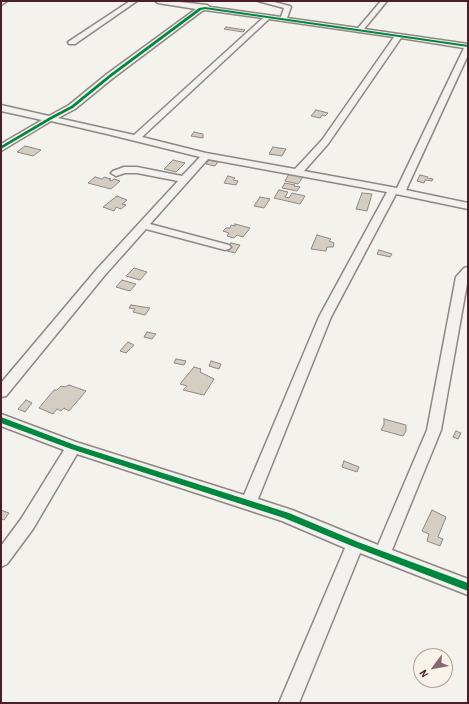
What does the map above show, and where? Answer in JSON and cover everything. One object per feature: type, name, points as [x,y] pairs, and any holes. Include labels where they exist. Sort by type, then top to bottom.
[{"type":"street","points":[[72,42],[134,1]]},
{"type":"street","points":[[158,1],[468,47],[397,190],[326,317],[249,502]]},
{"type":"street","points":[[1,148],[50,118],[72,107],[110,76],[200,10],[216,1]]},
{"type":"street","points":[[261,1],[288,7],[283,19]]},
{"type":"street","points":[[360,30],[384,1]]},
{"type":"street","points":[[135,139],[267,18]]},
{"type":"street","points":[[298,172],[325,142],[399,36]]},
{"type":"street","points":[[1,108],[107,131],[206,156],[397,190],[468,206]]},
{"type":"street","points":[[1,392],[101,272],[206,156]]},
{"type":"street","points":[[116,173],[124,170],[137,170],[184,180]]},
{"type":"street","points":[[143,225],[225,247]]},
{"type":"street","points":[[382,554],[434,430],[462,278],[468,271]]},
{"type":"street","points":[[1,420],[73,447],[286,515],[355,544],[468,587]]},
{"type":"street","points":[[1,558],[27,524],[73,447]]},
{"type":"street","points":[[289,703],[355,544]]},
{"type":"building","points":[[226,27],[245,30],[243,32],[224,29]]},
{"type":"building","points":[[316,110],[328,113],[325,116],[322,115],[320,118],[311,116]]},
{"type":"building","points":[[194,132],[203,134],[203,138],[191,136]]},
{"type":"building","points":[[25,146],[41,150],[33,156],[17,152]]},
{"type":"building","points":[[273,147],[286,149],[282,156],[269,154]]},
{"type":"building","points":[[173,160],[185,163],[176,172],[164,169]]},
{"type":"building","points":[[209,160],[218,162],[215,166],[206,164]]},
{"type":"building","points":[[289,174],[303,177],[298,184],[285,181]]},
{"type":"building","points":[[420,175],[433,179],[432,181],[425,180],[424,183],[417,181]]},
{"type":"building","points":[[228,176],[235,178],[233,180],[238,181],[236,185],[224,183]]},
{"type":"building","points":[[95,177],[102,179],[104,177],[111,179],[109,180],[111,181],[114,179],[120,181],[111,189],[88,183]]},
{"type":"building","points":[[285,183],[300,187],[297,191],[282,188]]},
{"type":"building","points":[[279,190],[288,192],[285,197],[289,198],[292,193],[305,196],[300,204],[274,198]]},
{"type":"building","points":[[362,193],[372,194],[367,211],[356,209]]},
{"type":"building","points":[[117,196],[127,200],[122,204],[126,205],[121,209],[116,207],[114,211],[103,207]]},
{"type":"building","points":[[260,197],[270,199],[264,208],[254,206]]},
{"type":"building","points":[[235,224],[250,228],[243,237],[237,235],[234,238],[227,236],[229,233],[223,231],[226,228],[230,228],[231,225],[235,226]]},
{"type":"building","points":[[317,235],[331,239],[329,241],[334,243],[333,247],[327,247],[326,251],[311,249]]},
{"type":"building","points":[[231,243],[240,245],[235,253],[227,251]]},
{"type":"building","points":[[379,250],[392,254],[390,257],[377,254]]},
{"type":"building","points":[[134,268],[147,272],[140,280],[126,276]]},
{"type":"building","points":[[122,280],[136,284],[130,291],[116,287]]},
{"type":"building","points":[[131,305],[150,308],[145,315],[133,312],[135,309],[129,308]]},
{"type":"building","points":[[147,332],[156,334],[152,339],[144,337]]},
{"type":"building","points":[[128,342],[134,345],[126,353],[120,351]]},
{"type":"building","points":[[176,359],[186,361],[184,365],[174,363]]},
{"type":"building","points":[[211,361],[221,364],[219,369],[209,366]]},
{"type":"building","points":[[194,367],[201,369],[200,372],[214,379],[204,395],[183,390],[187,386],[180,384]]},
{"type":"building","points":[[69,385],[86,391],[69,411],[64,408],[61,411],[57,409],[53,414],[39,408],[54,390],[57,390],[61,386],[65,387]]},
{"type":"building","points":[[26,400],[32,403],[25,412],[18,409]]},
{"type":"building","points":[[384,419],[406,425],[406,431],[403,436],[381,430],[384,425]]},
{"type":"building","points":[[456,431],[461,433],[458,439],[453,437]]},
{"type":"building","points":[[344,461],[359,467],[357,472],[342,467]]},
{"type":"building","points":[[1,510],[9,513],[4,520],[1,519]]},
{"type":"building","points":[[432,510],[446,517],[438,537],[443,539],[440,546],[427,541],[429,534],[422,531]]},
{"type":"cycle path","points":[[1,148],[72,107],[110,76],[200,9],[205,8],[468,46]]},
{"type":"cycle path","points":[[1,420],[73,447],[286,515],[355,544],[468,587]]}]
